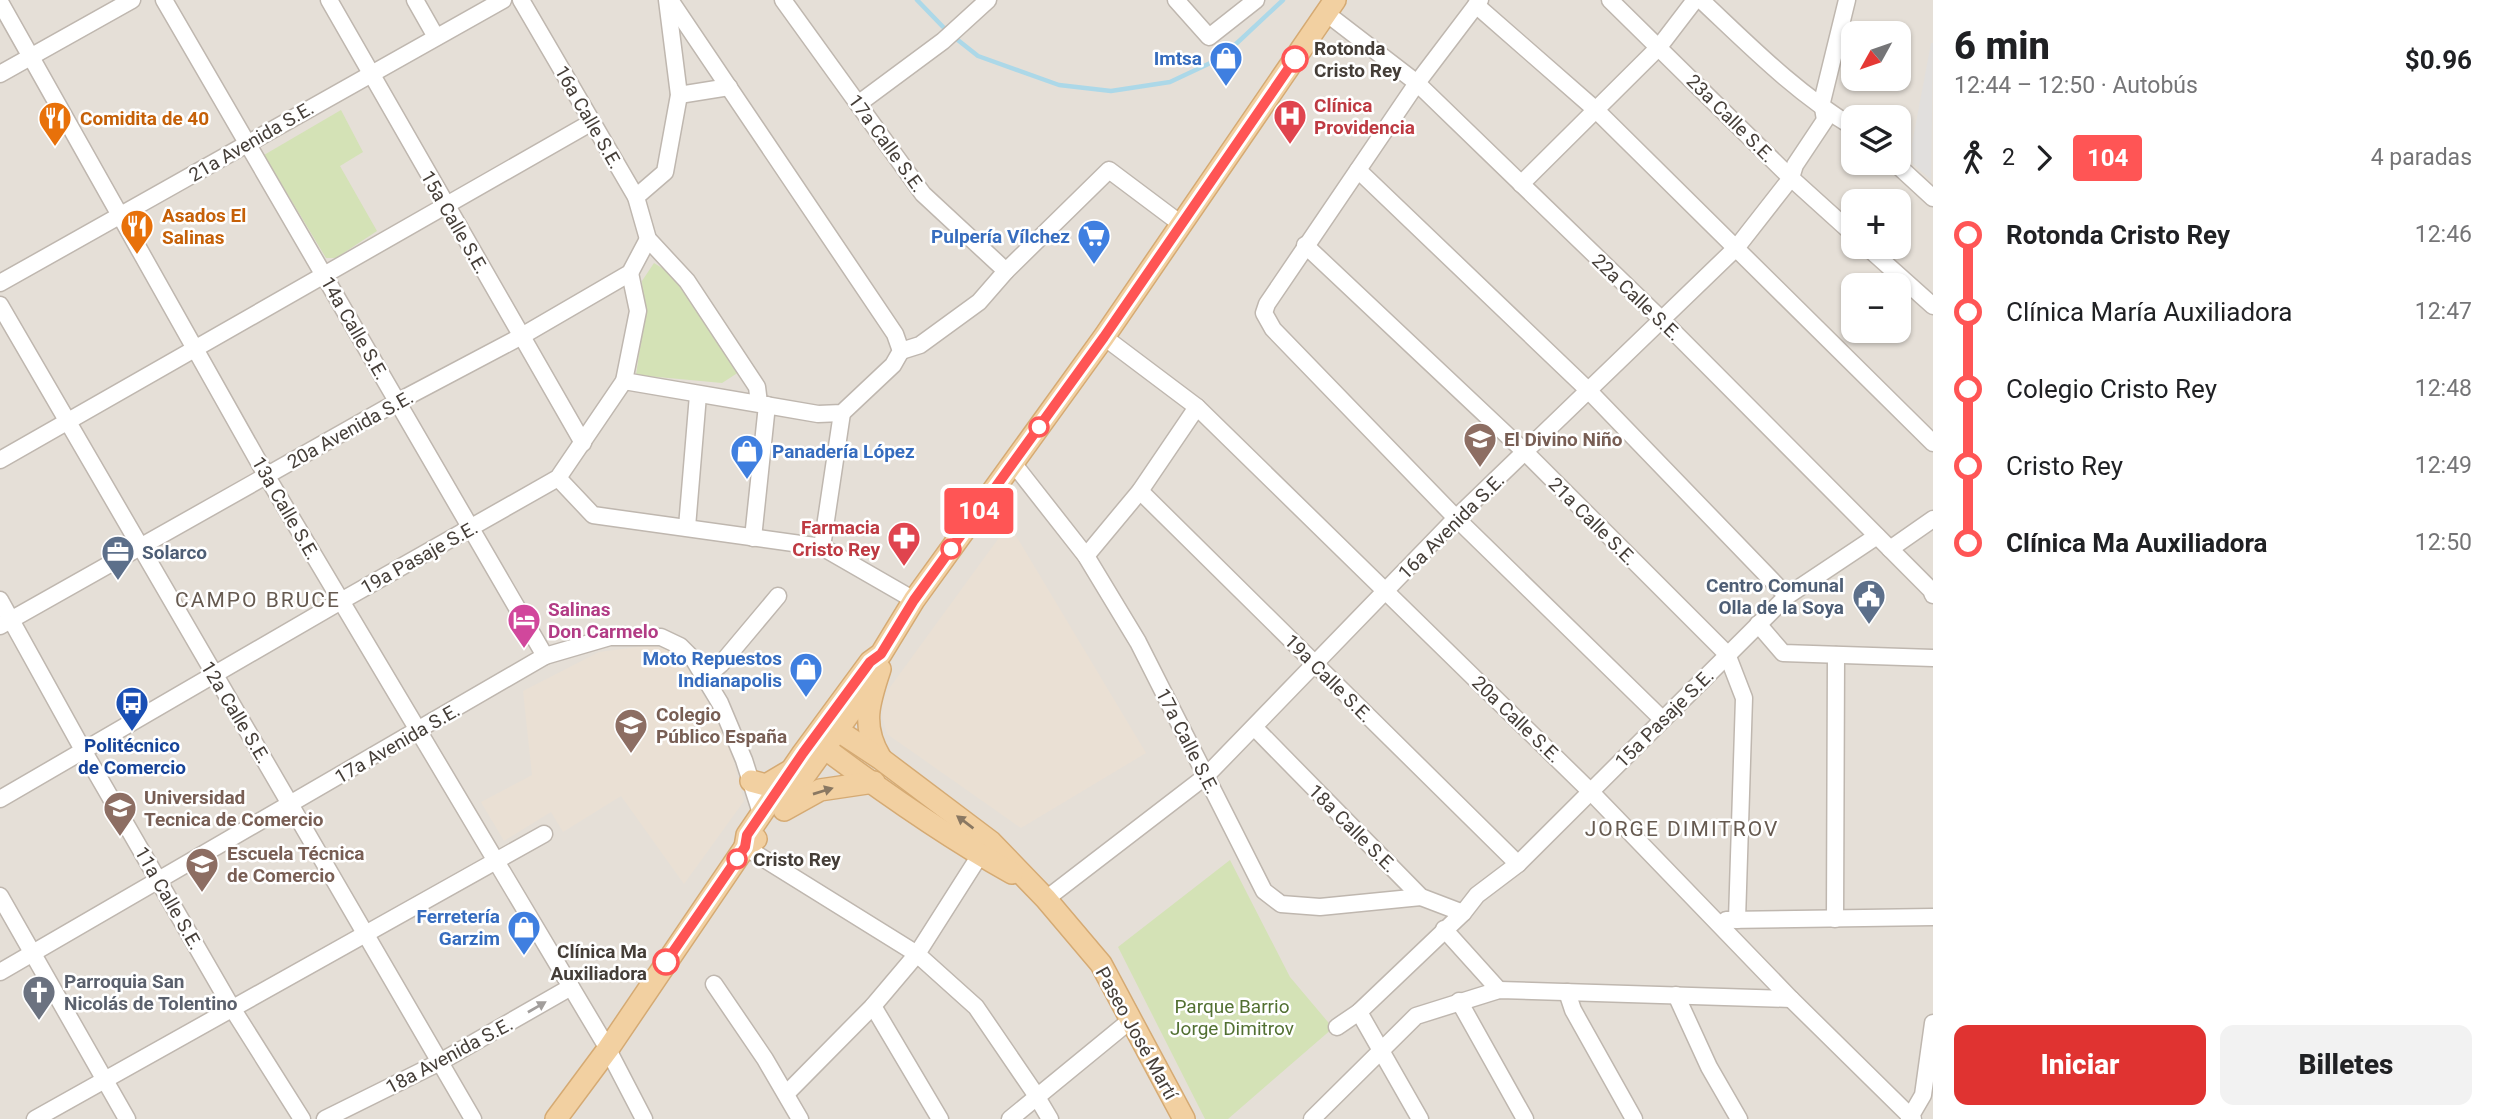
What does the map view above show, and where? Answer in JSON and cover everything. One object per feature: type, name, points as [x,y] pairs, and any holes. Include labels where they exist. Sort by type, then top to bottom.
[{"type":"main road","points":[[769,814],[880,661],[914,600],[1104,337],[1330,7]]},
{"type":"main road","points":[[880,661],[870,700],[867,729],[881,759]]},
{"type":"main road","name":"Paseo José Martí","points":[[832,727],[881,759],[991,842],[1039,892],[1101,964],[1184,1119]]},
{"type":"main road","points":[[751,781],[766,785],[774,782],[819,744]]},
{"type":"main road","name":"Paseo José Martí","points":[[819,744],[980,855],[1039,892]]},
{"type":"main road","points":[[556,1119],[608,1049],[745,847],[754,841],[790,771]]},
{"type":"main road","points":[[769,814],[820,790],[874,782]]},
{"type":"street","points":[[0,75],[132,0]]},
{"type":"street","name":"14a Calle S.E.","points":[[164,0],[545,656]]},
{"type":"street","name":"15a Calle S.E.","points":[[329,0],[583,443]]},
{"type":"street","points":[[415,0],[436,37]]},
{"type":"street","name":"21a Avenida S.E.","points":[[0,283],[503,0]]},
{"type":"street","name":"16a Calle S.E.","points":[[521,0],[636,197],[649,239]]},
{"type":"street","points":[[669,0],[895,334],[901,351]]},
{"type":"street","points":[[636,197],[665,172],[679,95],[669,0]]},
{"type":"street","name":"17a Calle S.E.","points":[[783,0],[923,194],[1006,271]]},
{"type":"street","points":[[858,104],[943,41],[988,0]]},
{"type":"street","points":[[1175,0],[1209,37],[1256,0]]},
{"type":"street","name":"23a Calle S.E.","points":[[1610,0],[1791,178],[1841,223]]},
{"type":"street","points":[[1521,184],[1659,47],[1695,0]]},
{"type":"street","points":[[1701,0],[1790,83],[1841,120]]},
{"type":"street","name":"16a Avenida S.E.","points":[[1039,892],[1206,776],[1456,518],[1737,247],[1791,178],[1795,165],[1825,120],[1822,102],[1847,0]]},
{"type":"street","name":"13a Calle S.E.","points":[[0,2],[266,475],[608,1049],[644,1119]]},
{"type":"street","points":[[1662,719],[1456,518],[1273,329],[1264,313],[1266,304],[1416,83],[1478,3],[1596,110],[1933,443]]},
{"type":"street","name":"22a Calle S.E.","points":[[1330,7],[1416,83],[1662,320],[1932,591]]},
{"type":"street","points":[[679,95],[729,87]]},
{"type":"street","points":[[0,460],[444,204],[592,122]]},
{"type":"street","points":[[822,547],[842,413],[894,365],[901,351],[920,345],[979,302],[1006,271],[1109,170],[1181,224]]},
{"type":"street","points":[[1358,170],[1589,391],[1787,596]]},
{"type":"street","points":[[1908,175],[1933,198]]},
{"type":"street","points":[[630,273],[649,239],[687,281],[757,387],[763,404],[753,538]]},
{"type":"street","name":"21a Calle S.E.","points":[[1305,246],[1525,452],[1727,654]]},
{"type":"street","points":[[1880,259],[1933,306]]},
{"type":"street","name":"20a Avenida S.E.","points":[[6,623],[630,273]]},
{"type":"street","name":"19a Pasaje S.E.","points":[[83,750],[558,478],[624,381],[638,311],[630,273]]},
{"type":"street","name":"12a Calle S.E.","points":[[0,305],[473,1119]]},
{"type":"street","name":"20a Calle S.E.","points":[[1104,337],[1197,407],[1591,792],[1713,920],[1911,1118]]},
{"type":"street","points":[[624,381],[818,414],[842,413]]},
{"type":"street","points":[[687,527],[698,395]]},
{"type":"street","points":[[1086,556],[1140,491],[1197,407]]},
{"type":"street","name":"17a Calle S.E.","points":[[1013,463],[1086,556],[1138,642],[1264,891],[1281,904],[1320,907],[1421,897]]},
{"type":"street","points":[[558,478],[593,515],[822,547],[914,600]]},
{"type":"street","name":"19a Calle S.E.","points":[[1140,491],[1518,864]]},
{"type":"street","points":[[1890,549],[1933,519]]},
{"type":"street","name":"15a Pasaje S.E.","points":[[1337,1027],[1359,1012],[1463,913],[1477,895],[1518,864],[1787,596],[1877,536]]},
{"type":"street","points":[[769,814],[751,781],[720,703],[706,677],[721,664],[778,596]]},
{"type":"street","name":"11a Calle S.E.","points":[[0,600],[6,623],[159,879],[232,1008],[302,1119]]},
{"type":"street","points":[[1758,624],[1783,653],[1933,658]]},
{"type":"street","name":"17a Avenida S.E.","points":[[0,972],[545,656],[610,637],[661,637],[680,646],[706,677]]},
{"type":"street","points":[[1727,654],[1744,698],[1737,919]]},
{"type":"street","points":[[1835,919],[1836,654]]},
{"type":"street","name":"18a Calle S.E.","points":[[1254,727],[1421,897],[1463,913]]},
{"type":"street","points":[[0,799],[83,750]]},
{"type":"street","points":[[35,1119],[544,834]]},
{"type":"street","points":[[745,847],[917,954],[976,1007],[1050,1119]]},
{"type":"street","points":[[786,1094],[873,1006],[917,954],[980,855]]},
{"type":"street","points":[[0,896],[127,1119]]},
{"type":"street","points":[[1713,920],[1933,917]]},
{"type":"street","points":[[1444,929],[1499,990]]},
{"type":"street","points":[[714,984],[800,1119]]},
{"type":"street","name":"18a Avenida S.E.","points":[[325,1119],[440,1062],[571,987]]},
{"type":"street","points":[[1312,1119],[1416,1016],[1499,990],[1791,999]]},
{"type":"street","points":[[1567,992],[1573,1010],[1634,1119]]},
{"type":"street","points":[[1676,995],[1709,1067],[1739,1119]]},
{"type":"street","points":[[1459,1001],[1525,1119]]},
{"type":"street","points":[[873,1006],[940,1119]]},
{"type":"street","points":[[1359,1012],[1420,1119]]},
{"type":"street","points":[[1010,1119],[1132,1019]]},
{"type":"street","points":[[1911,1118],[1923,1096],[1933,1023]]},
{"type":"shaded area","points":[[0,0],[1933,0],[1933,1119],[0,1119]]},
{"type":"shaded area","points":[[1931,43],[1931,180],[1913,164],[1912,144]]},
{"type":"shaded area","points":[[1009,524],[1146,753],[1021,828],[887,734],[882,717],[883,702],[888,690]]},
{"type":"shaded area","name":"Colegio Público España","points":[[652,645],[679,654],[727,735],[744,801],[684,884],[621,796],[563,832],[551,812],[504,841],[481,802],[532,775],[523,691],[599,652]]},
{"type":"green space","points":[[341,110],[363,152],[340,166],[377,231],[336,258],[326,258],[264,155]]},
{"type":"green space","points":[[654,263],[670,273],[739,372],[722,383],[636,375],[644,319],[642,281]]},
{"type":"green space","name":"Parque Barrio Jorge Dimitrov","points":[[1230,860],[1290,977],[1333,1028],[1228,1119],[1205,1119],[1118,947]]},
{"type":"waterway","points":[[917,0],[947,31]]},
{"type":"waterway","points":[[954,37],[978,56],[1059,85],[1111,91],[1170,82],[1221,58],[1283,0]]},
{"type":"bus line","name":"104","points":[[666,962],[745,847],[747,835],[803,753],[870,662],[881,654],[914,600],[1104,337],[1295,59]]},
{"type":"place","name":"Rotonda Cristo Rey","points":[[1295,59]]},
{"type":"place","name":"Imtsa","points":[[1226,88]]},
{"type":"place","name":"Clínica Providencia","points":[[1290,146]]},
{"type":"place","name":"Comidita de 40","points":[[55,148]]},
{"type":"place","name":"Asados El Salinas","points":[[137,256]]},
{"type":"place","name":"Pulpería Vílchez","points":[[1094,266]]},
{"type":"place","name":"El Divino Niño","points":[[1480,469]]},
{"type":"place","name":"Panadería López","points":[[747,481]]},
{"type":"place","name":"Farmacia Cristo Rey","points":[[904,568]]},
{"type":"place","name":"Solarco","points":[[118,582]]},
{"type":"place","name":"Centro Comunal Olla de la Soya","points":[[1869,626]]},
{"type":"place","name":"Salinas Don Carmelo","points":[[524,650]]},
{"type":"place","name":"Moto Repuestos Indianapolis","points":[[806,699]]},
{"type":"place","name":"Politécnico de Comercio","points":[[132,733]]},
{"type":"place","name":"Colegio Público España","points":[[631,755]]},
{"type":"place","name":"Universidad Tecnica de Comercio","points":[[120,838]]},
{"type":"place","name":"Cristo Rey","points":[[737,859]]},
{"type":"place","name":"Escuela Técnica de Comercio","points":[[202,894]]},
{"type":"place","name":"Ferretería Garzim","points":[[524,957]]},
{"type":"place","name":"Clínica Ma Auxiliadora","points":[[666,962]]},
{"type":"place","name":"Parroquia San Nicolás de Tolentino","points":[[39,1022]]},
{"type":"district","name":"CAMPO BRUCE","points":[[258,600]]},
{"type":"district","name":"JORGE DIMITROV","points":[[1682,829]]}]
